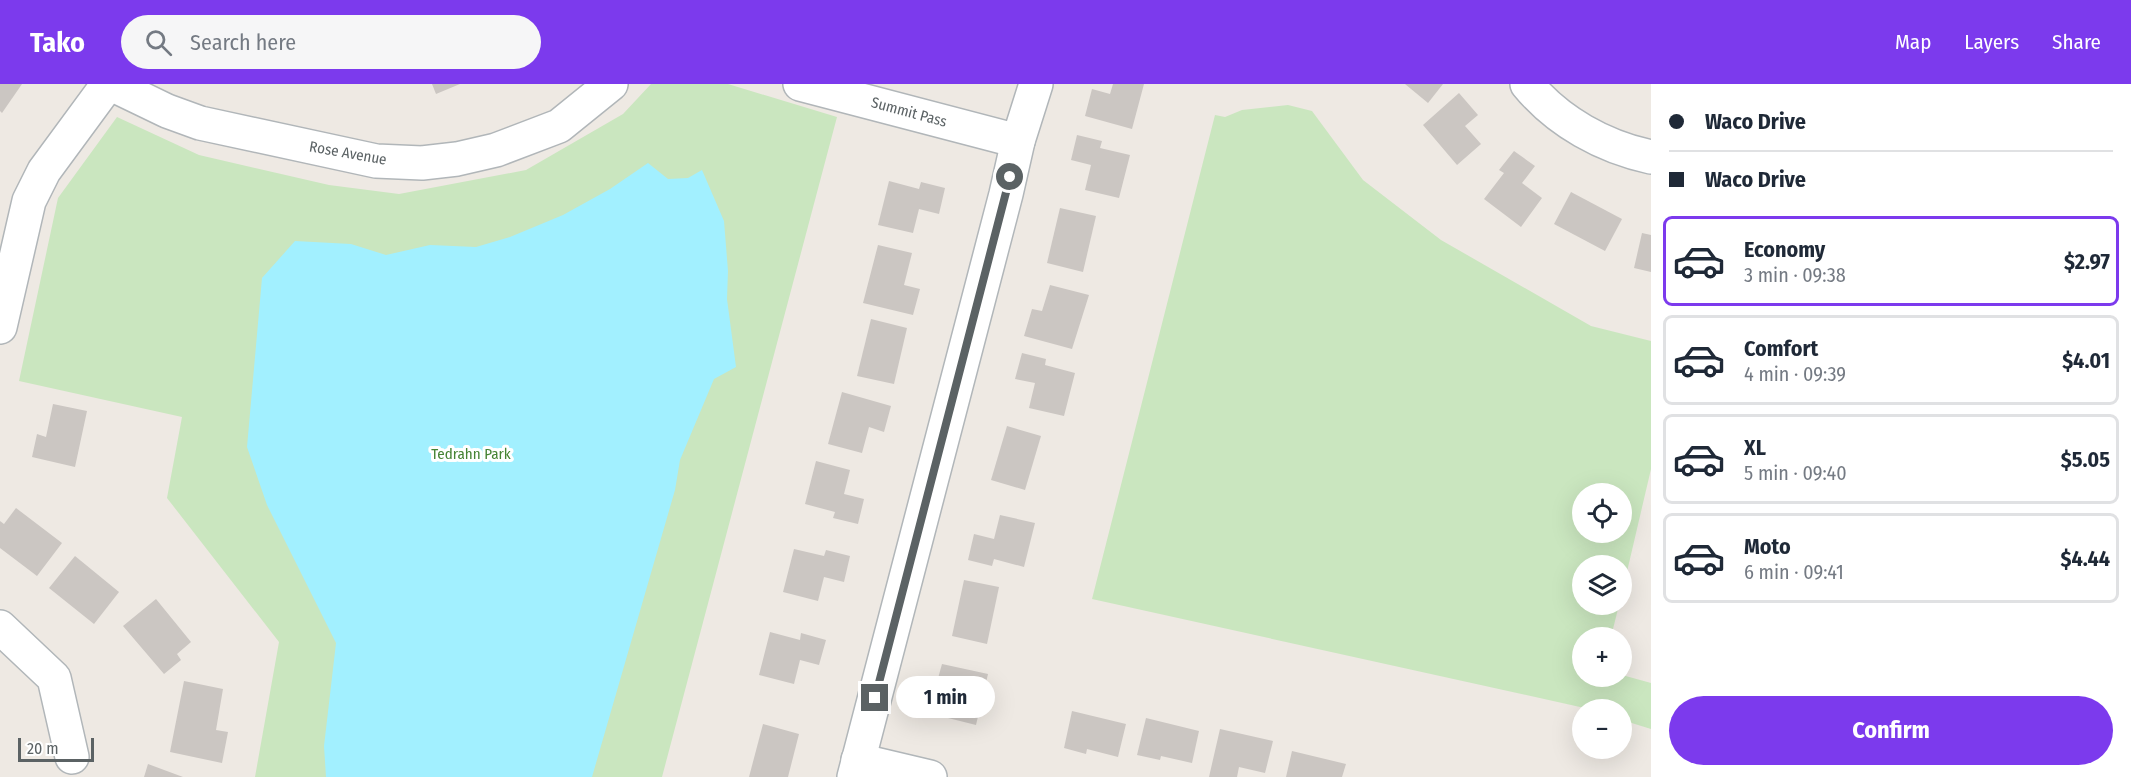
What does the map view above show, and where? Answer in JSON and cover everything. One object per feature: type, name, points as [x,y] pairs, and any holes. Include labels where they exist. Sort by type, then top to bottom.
[{"type":"street","name":"Rose Avenue","points":[[110,84],[167,111],[200,123],[376,161],[422,163],[457,159],[496,150],[559,126],[611,84]]},
{"type":"street","points":[[0,327],[29,201],[44,171],[110,84]]},
{"type":"street","name":"Summit Pass","points":[[800,84],[1018,141]]},
{"type":"street","points":[[930,777],[856,769],[1018,141],[1036,84]]},
{"type":"street","points":[[1527,84],[1563,118],[1586,133],[1651,157]]},
{"type":"street","points":[[0,627],[54,678],[72,757]]},
{"type":"green space","name":"Tedrahn Park","points":[[651,84],[728,84],[837,117],[662,777],[255,777],[279,642],[167,498],[182,417],[19,381],[58,198],[117,117],[199,155],[329,185],[399,194],[526,170],[623,114]]},
{"type":"green space","points":[[1288,105],[1312,111],[1363,180],[1441,240],[1591,326],[1651,341],[1651,469],[1631,555],[1572,555],[1572,615],[1616,615],[1614,627],[1572,627],[1572,687],[1632,687],[1632,678],[1651,683],[1651,729],[1632,723],[1632,699],[1572,699],[1572,705],[1092,599],[1215,115],[1225,117],[1242,110]]},
{"type":"water","points":[[648,163],[668,179],[688,178],[702,170],[724,221],[728,271],[727,299],[736,367],[714,379],[680,460],[675,490],[592,777],[326,777],[324,746],[336,643],[267,505],[247,447],[262,278],[295,241],[351,244],[386,255],[430,245],[476,247],[510,237],[563,215],[610,189]]},
{"type":"building","points":[[0,84],[22,84],[2,113],[0,111]]},
{"type":"building","points":[[432,84],[460,84],[436,94]]},
{"type":"building","points":[[1113,84],[1144,84],[1132,129],[1085,116],[1092,89],[1110,94]]},
{"type":"building","points":[[1405,84],[1443,84],[1428,103]]},
{"type":"building","points":[[1459,93],[1478,115],[1465,126],[1481,144],[1457,165],[1423,125]]},
{"type":"building","points":[[1077,135],[1102,141],[1100,148],[1130,155],[1119,198],[1085,190],[1091,165],[1071,160]]},
{"type":"building","points":[[1514,151],[1535,166],[1522,183],[1542,198],[1521,227],[1484,199],[1504,173],[1499,170]]},
{"type":"building","points":[[889,181],[919,189],[921,182],[945,188],[939,214],[919,209],[913,233],[878,225]]},
{"type":"building","points":[[1571,192],[1622,219],[1605,251],[1554,224]]},
{"type":"building","points":[[1060,208],[1096,216],[1083,272],[1047,263]]},
{"type":"building","points":[[1642,233],[1651,235],[1651,272],[1634,268]]},
{"type":"building","points":[[878,245],[912,253],[904,285],[920,289],[913,315],[863,303]]},
{"type":"building","points":[[1050,285],[1089,295],[1072,349],[1024,336],[1032,309],[1042,311]]},
{"type":"building","points":[[871,319],[907,328],[894,384],[857,376]]},
{"type":"building","points":[[1022,353],[1046,359],[1045,365],[1075,373],[1064,416],[1029,408],[1035,383],[1015,379]]},
{"type":"building","points":[[842,392],[891,406],[884,432],[869,427],[862,453],[828,444]]},
{"type":"building","points":[[53,404],[87,411],[75,467],[32,457],[37,434],[46,437]]},
{"type":"building","points":[[1007,426],[1041,436],[1025,490],[991,480]]},
{"type":"building","points":[[816,461],[850,470],[844,494],[864,499],[858,524],[833,518],[835,512],[805,504]]},
{"type":"building","points":[[16,508],[62,543],[37,576],[0,548],[0,521],[4,524]]},
{"type":"building","points":[[1000,515],[1035,523],[1024,567],[994,559],[992,566],[968,560],[974,534],[994,539]]},
{"type":"building","points":[[794,549],[824,556],[826,550],[850,556],[844,582],[824,577],[818,601],[783,592]]},
{"type":"building","points":[[75,556],[119,592],[94,624],[49,588]]},
{"type":"building","points":[[964,580],[999,587],[987,644],[952,636]]},
{"type":"building","points":[[156,599],[191,642],[177,654],[181,660],[164,674],[123,626]]},
{"type":"building","points":[[770,632],[800,640],[801,633],[826,640],[819,665],[800,660],[794,684],[759,675]]},
{"type":"building","points":[[942,664],[988,674],[976,725],[948,718],[953,693],[935,689]]},
{"type":"building","points":[[184,681],[223,689],[216,730],[228,732],[222,763],[170,752]]},
{"type":"building","points":[[1072,711],[1126,724],[1118,757],[1087,749],[1086,754],[1064,748]]},
{"type":"building","points":[[1146,718],[1199,731],[1192,763],[1161,756],[1160,760],[1137,755]]},
{"type":"building","points":[[763,724],[799,734],[788,777],[749,777]]},
{"type":"building","points":[[1220,729],[1273,741],[1265,773],[1239,767],[1237,777],[1209,777]]},
{"type":"building","points":[[1292,751],[1346,764],[1342,777],[1286,777]]},
{"type":"building","points":[[148,764],[183,777],[144,777]]},
{"type":"route","points":[[875,698],[1010,177]]}]
